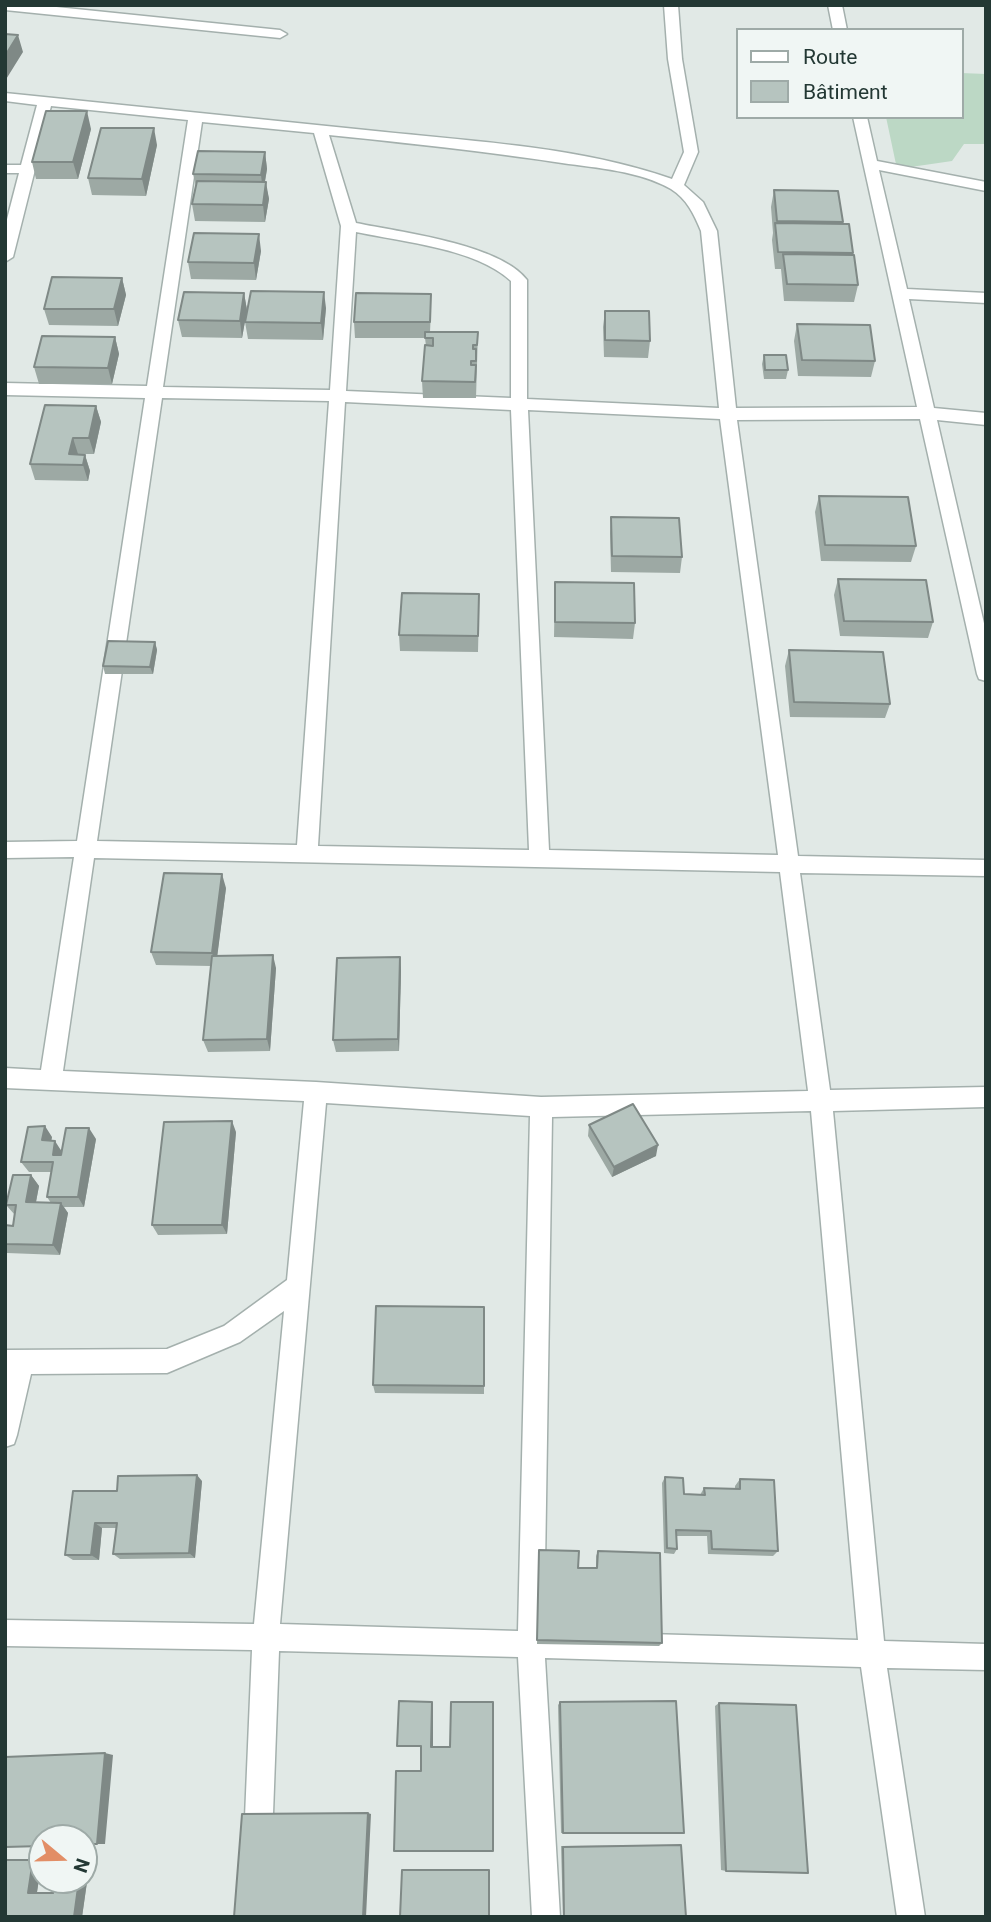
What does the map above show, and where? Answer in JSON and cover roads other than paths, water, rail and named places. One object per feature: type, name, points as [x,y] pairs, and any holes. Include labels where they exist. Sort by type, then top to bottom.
[{"type":"street","points":[[671,5],[675,59],[691,152],[676,186]]},
{"type":"street","points":[[835,5],[840,28]]},
{"type":"street","points":[[5,6],[280,34]]},
{"type":"street","points":[[5,97],[488,147],[600,164],[640,173],[676,186],[698,205],[709,231],[728,414],[821,1102],[872,1653],[911,1917]]},
{"type":"street","points":[[5,257],[45,101]]},
{"type":"street","points":[[51,1079],[196,117]]},
{"type":"street","points":[[860,119],[986,674]]},
{"type":"street","points":[[307,853],[349,226],[320,130]]},
{"type":"street","points":[[871,164],[986,187]]},
{"type":"street","points":[[5,169],[28,169]]},
{"type":"street","points":[[349,226],[483,257],[514,272],[519,280],[519,405],[539,858]]},
{"type":"street","points":[[900,294],[986,298]]},
{"type":"street","points":[[5,389],[338,396],[728,414],[927,413],[986,419]]},
{"type":"street","points":[[5,850],[307,853],[986,868]]},
{"type":"street","points":[[5,1077],[316,1092],[541,1107],[986,1097]]},
{"type":"street","points":[[257,1863],[266,1637],[316,1092]]},
{"type":"street","points":[[541,1107],[531,1646],[546,1917]]},
{"type":"street","points":[[5,1435],[14,1362],[167,1361],[232,1334],[296,1288]]},
{"type":"street","points":[[5,1633],[266,1637],[986,1657]]}]
